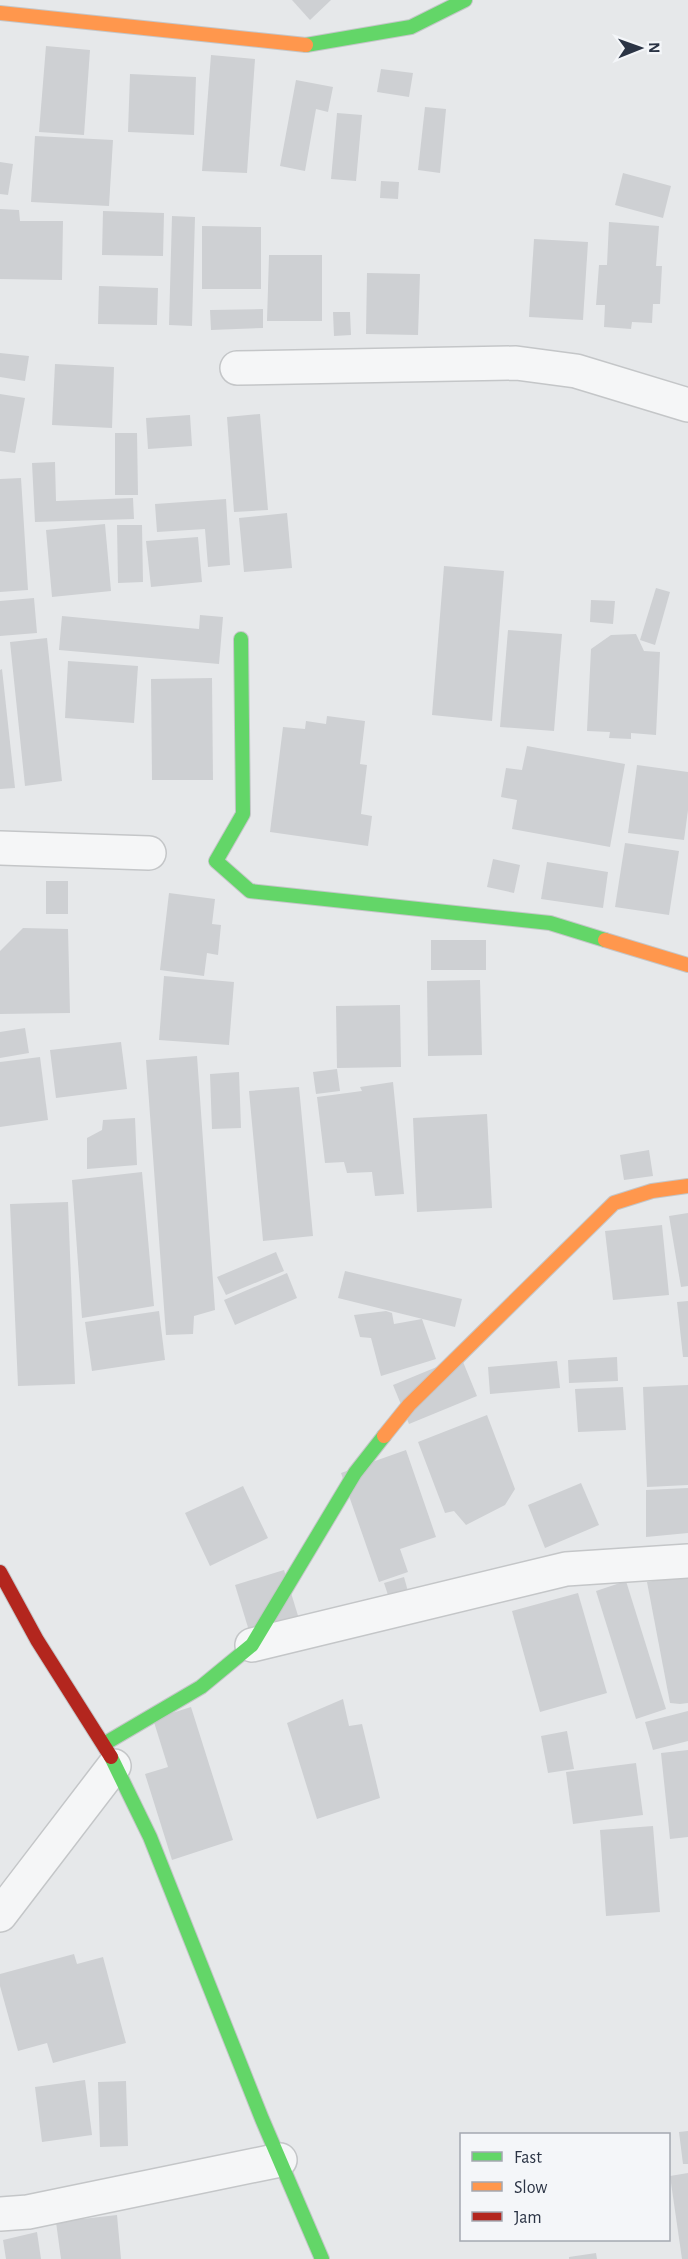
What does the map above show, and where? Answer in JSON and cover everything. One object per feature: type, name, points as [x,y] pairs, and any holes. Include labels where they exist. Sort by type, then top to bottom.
[{"type":"street","points":[[0,13],[310,45],[411,27],[465,0]]},
{"type":"street","points":[[237,368],[516,363],[576,372],[688,405]]},
{"type":"street","points":[[241,639],[243,814],[216,861],[250,891],[550,923],[688,965]]},
{"type":"street","points":[[0,848],[149,853]]},
{"type":"street","points":[[0,1915],[109,1755],[201,1687],[252,1645],[355,1473],[409,1405],[615,1203],[652,1191],[688,1186]]},
{"type":"street","points":[[252,1645],[566,1569],[688,1561]]},
{"type":"street","points":[[0,1572],[36,1640],[109,1755],[150,1837],[322,2259]]},
{"type":"street","points":[[0,2214],[28,2212],[280,2160]]},
{"type":"building","points":[[292,0],[331,0],[310,20]]},
{"type":"building","points":[[46,46],[90,50],[84,135],[39,132]]},
{"type":"building","points":[[211,55],[255,59],[247,173],[202,171]]},
{"type":"building","points":[[381,69],[413,73],[409,97],[377,92]]},
{"type":"building","points":[[130,74],[196,77],[194,135],[128,132]]},
{"type":"building","points":[[296,80],[333,87],[328,112],[316,109],[305,171],[280,166]]},
{"type":"building","points":[[425,107],[446,109],[440,173],[418,170]]},
{"type":"building","points":[[337,113],[362,115],[356,181],[331,179]]},
{"type":"building","points":[[35,136],[113,140],[109,206],[31,202]]},
{"type":"building","points":[[0,162],[13,164],[8,195],[0,194]]},
{"type":"building","points":[[623,173],[671,186],[663,218],[615,205]]},
{"type":"building","points":[[381,181],[399,182],[398,199],[380,198]]},
{"type":"building","points":[[0,209],[19,210],[20,221],[63,221],[62,280],[0,279]]},
{"type":"building","points":[[103,211],[164,213],[163,256],[102,255]]},
{"type":"building","points":[[172,216],[195,217],[192,326],[169,325]]},
{"type":"building","points":[[609,222],[659,226],[656,266],[662,266],[660,304],[653,304],[652,323],[632,322],[631,329],[604,327],[605,305],[596,305],[599,265],[607,265]]},
{"type":"building","points":[[202,226],[261,227],[261,289],[202,289]]},
{"type":"building","points":[[534,239],[588,242],[583,320],[529,317]]},
{"type":"building","points":[[269,255],[322,255],[322,321],[267,321]]},
{"type":"building","points":[[367,273],[420,274],[418,335],[366,334]]},
{"type":"building","points":[[99,286],[158,288],[157,325],[98,324]]},
{"type":"building","points":[[263,309],[263,328],[211,330],[210,310]]},
{"type":"building","points":[[333,312],[350,312],[351,335],[334,336]]},
{"type":"building","points":[[0,353],[29,356],[25,381],[0,377]]},
{"type":"building","points":[[55,364],[114,367],[112,428],[52,425]]},
{"type":"building","points":[[0,394],[25,398],[15,453],[0,451]]},
{"type":"building","points":[[260,414],[268,510],[234,512],[227,417]]},
{"type":"building","points":[[190,415],[192,446],[148,449],[146,418]]},
{"type":"building","points":[[115,433],[137,433],[138,495],[115,495]]},
{"type":"building","points":[[55,462],[56,501],[133,498],[134,519],[35,522],[32,463]]},
{"type":"building","points":[[21,478],[28,590],[0,592],[0,479]]},
{"type":"building","points":[[226,499],[230,565],[208,567],[205,529],[157,532],[155,504]]},
{"type":"building","points":[[287,513],[292,568],[244,572],[239,518]]},
{"type":"building","points":[[105,524],[111,591],[52,597],[46,530]]},
{"type":"building","points":[[117,525],[142,525],[143,582],[118,583]]},
{"type":"building","points":[[198,537],[202,582],[151,587],[146,541]]},
{"type":"building","points":[[444,566],[504,571],[492,721],[432,715]]},
{"type":"building","points":[[656,588],[670,592],[655,645],[640,640]]},
{"type":"building","points":[[34,598],[37,633],[0,636],[0,601]]},
{"type":"building","points":[[591,600],[615,601],[613,624],[590,622]]},
{"type":"building","points":[[200,615],[223,617],[219,664],[59,650],[62,616],[199,629]]},
{"type":"building","points":[[508,630],[562,634],[554,731],[500,727]]},
{"type":"building","points":[[636,634],[644,651],[660,652],[656,735],[631,733],[631,739],[609,738],[610,732],[587,731],[591,649],[611,635]]},
{"type":"building","points":[[47,638],[62,781],[25,786],[10,642]]},
{"type":"building","points":[[68,661],[138,666],[134,723],[65,718]]},
{"type":"building","points":[[2,669],[15,788],[0,789],[0,670]]},
{"type":"building","points":[[212,678],[213,780],[152,780],[151,679]]},
{"type":"building","points":[[327,716],[365,721],[360,764],[367,765],[361,814],[372,816],[368,846],[270,832],[283,727],[305,729],[306,721],[326,724]]},
{"type":"building","points":[[527,746],[625,764],[610,847],[512,829],[517,800],[501,797],[506,768],[522,770]]},
{"type":"building","points":[[637,765],[688,772],[688,810],[684,840],[628,833]]},
{"type":"building","points":[[625,843],[679,851],[669,915],[615,907]]},
{"type":"building","points":[[493,859],[520,865],[514,893],[487,887]]},
{"type":"building","points":[[547,862],[608,872],[603,908],[541,899]]},
{"type":"building","points":[[46,881],[68,881],[68,914],[46,914]]},
{"type":"building","points":[[169,893],[215,899],[212,924],[221,925],[218,955],[207,953],[204,976],[160,970]]},
{"type":"building","points":[[23,928],[68,929],[70,1013],[0,1014],[0,951]]},
{"type":"building","points":[[431,940],[486,940],[486,970],[431,970]]},
{"type":"building","points":[[164,976],[234,982],[229,1045],[159,1040]]},
{"type":"building","points":[[480,980],[482,1055],[428,1056],[427,981]]},
{"type":"building","points":[[400,1005],[401,1067],[337,1068],[336,1006]]},
{"type":"building","points":[[25,1028],[29,1053],[0,1058],[0,1032]]},
{"type":"building","points":[[121,1042],[127,1089],[56,1098],[50,1050]]},
{"type":"building","points":[[197,1056],[215,1310],[194,1316],[193,1334],[166,1335],[146,1060]]},
{"type":"building","points":[[40,1057],[48,1120],[0,1127],[0,1062]]},
{"type":"building","points":[[337,1069],[340,1091],[316,1094],[313,1072]]},
{"type":"building","points":[[239,1072],[241,1128],[212,1129],[210,1074]]},
{"type":"building","points":[[393,1082],[404,1194],[375,1196],[372,1172],[347,1173],[344,1162],[325,1163],[317,1097],[362,1091],[360,1087]]},
{"type":"building","points":[[299,1087],[313,1236],[263,1241],[249,1091]]},
{"type":"building","points":[[487,1114],[492,1208],[417,1212],[413,1118]]},
{"type":"building","points":[[135,1118],[137,1165],[87,1169],[87,1138],[102,1130],[103,1120]]},
{"type":"building","points":[[649,1150],[653,1176],[624,1180],[620,1155]]},
{"type":"building","points":[[142,1172],[154,1306],[82,1318],[72,1180]]},
{"type":"building","points":[[68,1202],[75,1384],[18,1386],[10,1204]]},
{"type":"building","points":[[688,1213],[688,1286],[681,1287],[669,1216]]},
{"type":"building","points":[[662,1225],[669,1295],[613,1300],[605,1231]]},
{"type":"building","points":[[276,1252],[284,1271],[226,1295],[217,1277]]},
{"type":"building","points":[[345,1271],[462,1299],[455,1327],[338,1298]]},
{"type":"building","points":[[287,1273],[297,1298],[235,1325],[224,1300]]},
{"type":"building","points":[[688,1301],[688,1357],[683,1357],[677,1302]]},
{"type":"building","points":[[159,1311],[165,1360],[92,1371],[85,1322]]},
{"type":"building","points":[[386,1311],[392,1313],[394,1324],[422,1319],[436,1359],[381,1376],[371,1338],[360,1337],[354,1315]]},
{"type":"building","points":[[461,1357],[477,1396],[409,1424],[393,1385]]},
{"type":"building","points":[[617,1357],[618,1381],[569,1383],[568,1360]]},
{"type":"building","points":[[557,1361],[560,1388],[490,1394],[488,1367]]},
{"type":"building","points":[[688,1385],[688,1485],[647,1487],[643,1387]]},
{"type":"building","points":[[623,1387],[626,1430],[578,1432],[575,1389]]},
{"type":"building","points":[[487,1415],[515,1489],[505,1505],[466,1525],[454,1511],[445,1513],[418,1442]]},
{"type":"building","points":[[406,1450],[436,1537],[400,1549],[408,1572],[379,1582],[341,1473]]},
{"type":"building","points":[[581,1483],[599,1525],[545,1548],[528,1505]]},
{"type":"building","points":[[243,1486],[268,1538],[210,1566],[185,1513]]},
{"type":"building","points":[[688,1488],[688,1533],[646,1537],[646,1490]]},
{"type":"building","points":[[284,1570],[299,1619],[250,1634],[235,1585]]},
{"type":"building","points":[[688,1575],[688,1703],[670,1703],[647,1582]]},
{"type":"building","points":[[404,1577],[409,1595],[390,1601],[384,1583]]},
{"type":"building","points":[[626,1581],[666,1709],[636,1719],[596,1591]]},
{"type":"building","points":[[578,1593],[607,1693],[540,1712],[512,1611]]},
{"type":"building","points":[[343,1699],[349,1726],[362,1724],[380,1798],[317,1819],[287,1723]]},
{"type":"building","points":[[191,1707],[233,1840],[172,1860],[145,1774],[168,1767],[153,1719]]},
{"type":"building","points":[[688,1711],[688,1741],[653,1750],[645,1722]]},
{"type":"building","points":[[567,1731],[574,1769],[548,1773],[541,1736]]},
{"type":"building","points":[[688,1750],[688,1837],[670,1839],[661,1753]]},
{"type":"building","points":[[636,1763],[643,1815],[573,1824],[566,1772]]},
{"type":"building","points":[[653,1826],[660,1912],[606,1916],[600,1830]]},
{"type":"building","points":[[74,1954],[77,1964],[103,1957],[126,2043],[53,2063],[47,2043],[18,2051],[0,1986],[0,1974]]},
{"type":"building","points":[[85,2080],[92,2135],[42,2142],[35,2087]]},
{"type":"building","points":[[126,2081],[128,2146],[100,2147],[98,2082]]},
{"type":"building","points":[[688,2131],[688,2164],[683,2164],[679,2132]]},
{"type":"building","points":[[688,2173],[688,2259],[682,2259],[670,2176]]},
{"type":"building","points":[[117,2215],[121,2259],[61,2259],[56,2222]]},
{"type":"building","points":[[37,2232],[41,2259],[6,2259],[3,2240]]},
{"type":"building","points":[[596,2253],[597,2259],[569,2259],[569,2257]]},
{"type":"traffic: fast","points":[[306,45],[411,27],[465,0]]},
{"type":"traffic: fast","points":[[241,639],[243,814],[216,861],[250,891],[550,923],[605,940]]},
{"type":"traffic: fast","points":[[104,1744],[201,1687],[252,1645],[355,1473],[384,1436]]},
{"type":"traffic: fast","points":[[111,1757],[150,1837],[262,2119],[322,2259]]},
{"type":"traffic: slow","points":[[0,13],[306,45]]},
{"type":"traffic: slow","points":[[605,940],[688,965]]},
{"type":"traffic: slow","points":[[384,1436],[409,1405],[614,1203],[652,1191],[688,1186]]},
{"type":"traffic: jam","points":[[0,1572],[37,1640],[111,1757]]}]
